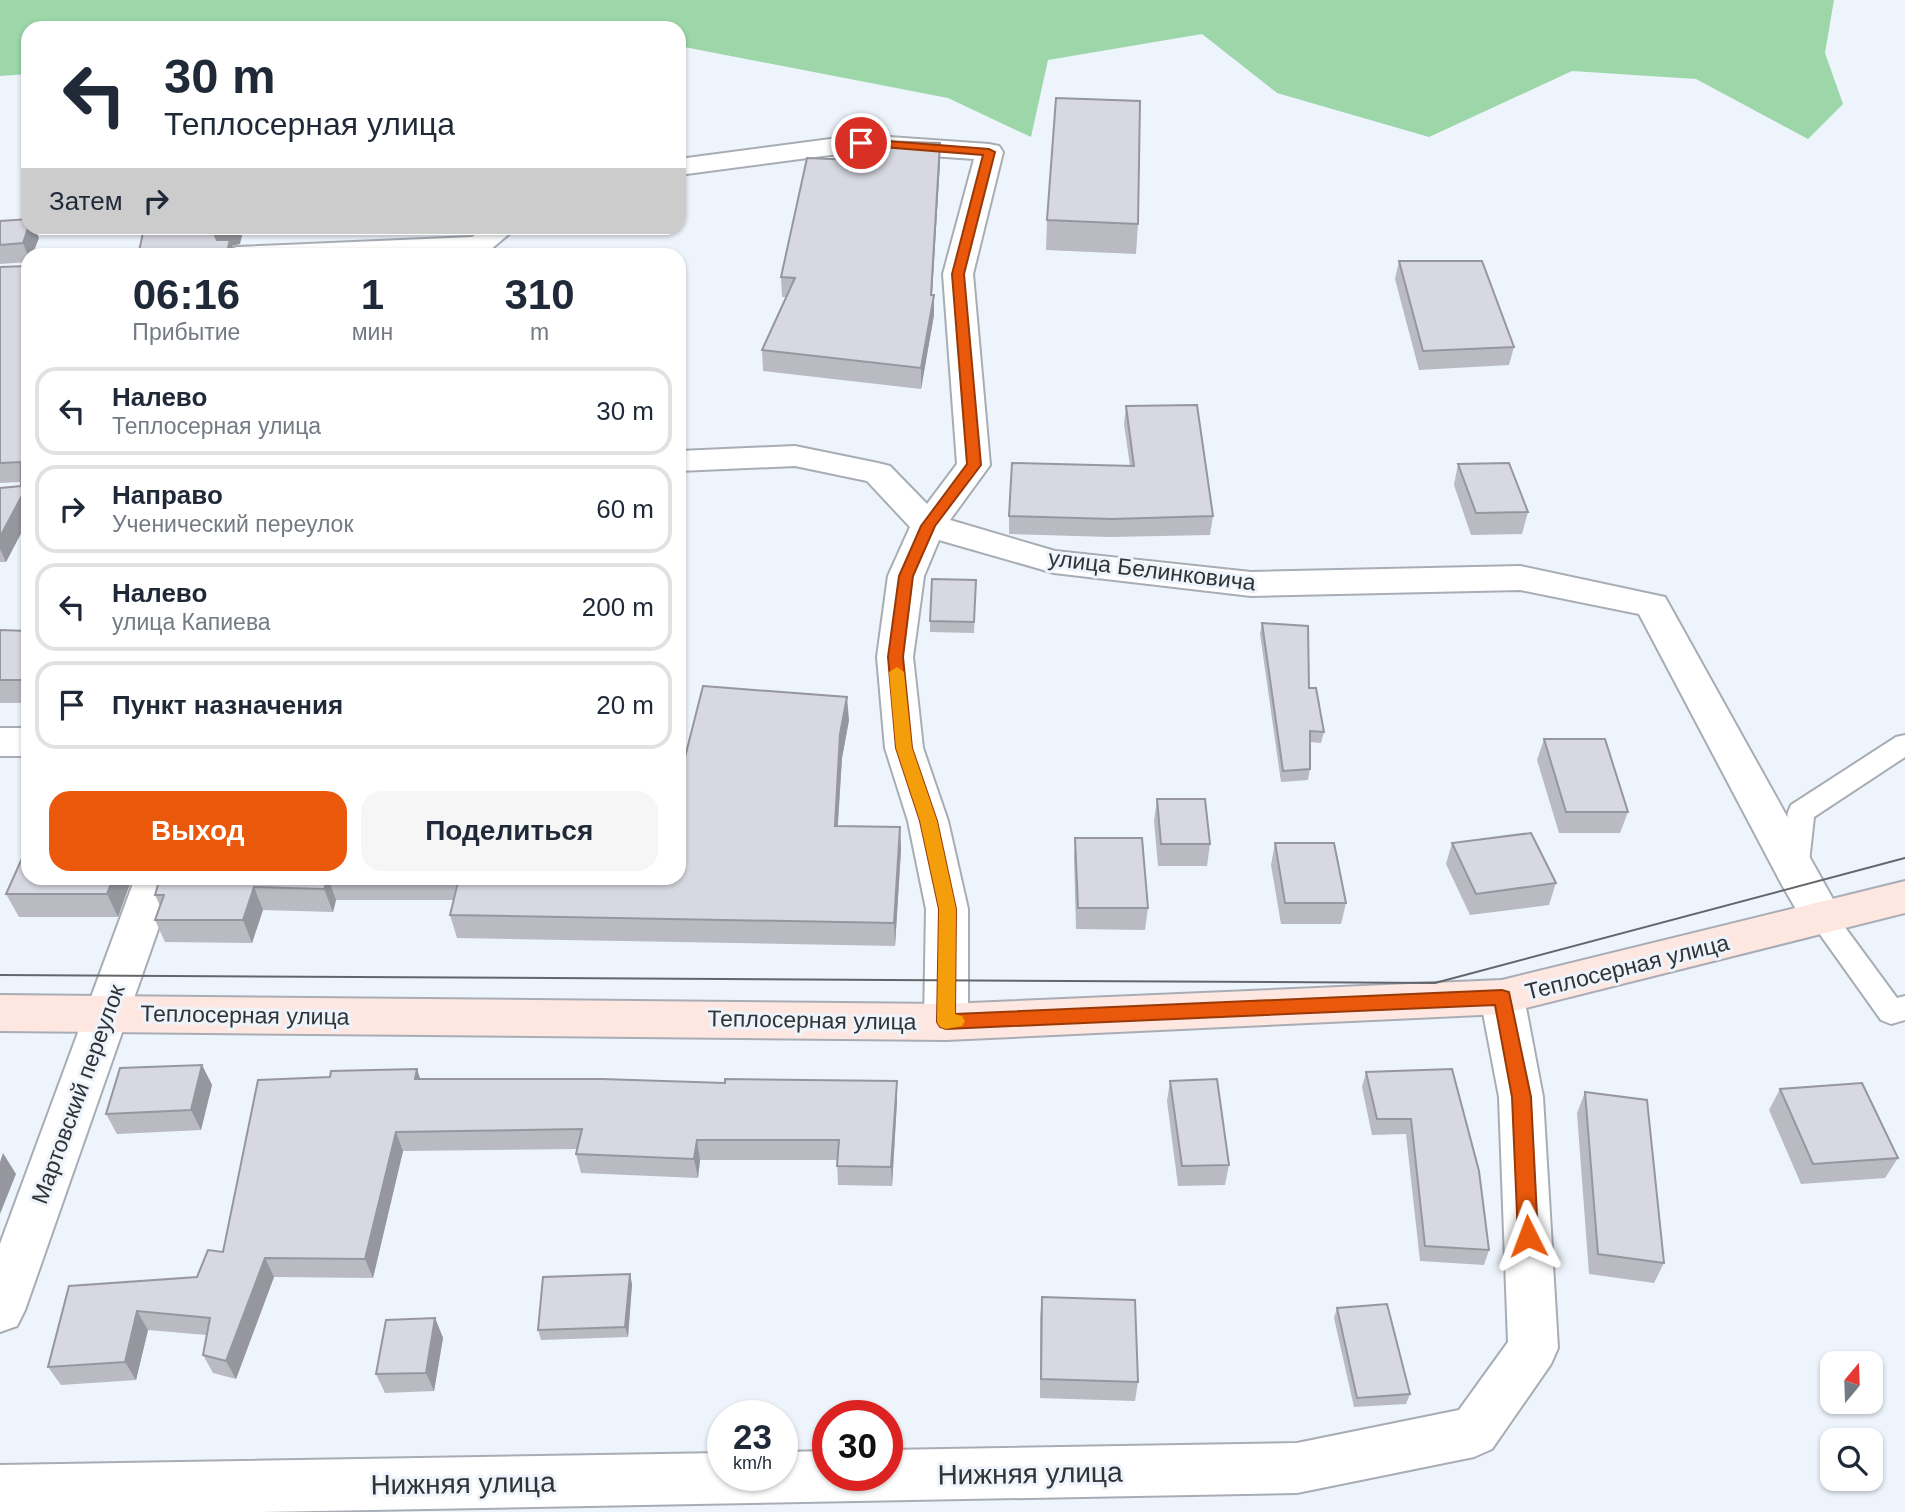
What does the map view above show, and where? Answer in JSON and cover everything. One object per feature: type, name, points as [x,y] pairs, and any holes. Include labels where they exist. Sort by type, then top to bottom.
[{"type":"main road","name":"Теплосерная улица","points":[[0,1013],[946,1022],[1502,997],[1905,897]]},
{"type":"street","points":[[686,166],[861,143],[989,152],[958,274],[974,465],[929,526],[906,576],[895,657],[904,748],[929,821],[947,909],[946,1022]]},
{"type":"street","points":[[414,248],[480,245],[493,235]]},
{"type":"street","points":[[686,461],[795,456],[878,473],[929,526]]},
{"type":"street","name":"улица Белинковича","points":[[929,526],[1054,562],[1251,584],[1520,578],[1652,605],[1794,871]]},
{"type":"street","points":[[0,742],[21,742]]},
{"type":"street","points":[[1794,871],[1823,919]]},
{"type":"street","name":"Мартовский переулок","points":[[0,1310],[153,885]]},
{"type":"street","name":"Нижняя улица","points":[[0,1492],[1297,1468],[1474,1432],[1533,1348],[1521,1097],[1502,997]]},
{"type":"lane","points":[[1794,871],[1801,812],[1905,744]]},
{"type":"lane","points":[[1823,919],[1891,1012],[1905,1008]]},
{"type":"green space","points":[[0,0],[1834,0],[1825,53],[1843,104],[1808,139],[1696,79],[1572,71],[1429,137],[1277,93],[1202,34],[1048,60],[1031,137],[948,98],[686,47],[686,21],[21,21],[21,74],[0,76]]},
{"type":"building","points":[[1056,98],[1140,101],[1138,224],[1047,220]]},
{"type":"building","points":[[879,141],[940,143],[931,295],[934,295],[921,368],[762,350],[795,278],[781,277],[807,158],[877,161]]},
{"type":"building","points":[[21,220],[21,235],[26,235],[23,243],[0,245],[0,221]]},
{"type":"building","points":[[142,235],[216,235],[217,240],[230,240],[228,248],[140,248]]},
{"type":"building","points":[[1399,261],[1482,261],[1514,347],[1423,351]]},
{"type":"building","points":[[21,266],[21,462],[0,463],[0,267]]},
{"type":"building","points":[[1197,405],[1213,516],[1112,519],[1009,516],[1012,463],[1134,466],[1126,406]]},
{"type":"building","points":[[1509,463],[1528,512],[1476,513],[1458,464]]},
{"type":"building","points":[[21,486],[21,497],[0,537],[0,488]]},
{"type":"building","points":[[932,579],[976,580],[974,622],[930,621]]},
{"type":"building","points":[[1262,623],[1308,626],[1309,688],[1316,688],[1324,732],[1310,731],[1310,769],[1283,771]]},
{"type":"building","points":[[0,630],[21,631],[21,680],[0,680]]},
{"type":"building","points":[[703,686],[847,697],[840,734],[835,826],[900,827],[894,923],[450,915],[457,885],[686,885],[686,753]]},
{"type":"building","points":[[1544,739],[1605,739],[1628,812],[1566,812]]},
{"type":"building","points":[[1157,799],[1205,799],[1210,844],[1161,844]]},
{"type":"building","points":[[1531,833],[1556,883],[1476,894],[1452,843]]},
{"type":"building","points":[[1075,838],[1142,838],[1148,908],[1078,908]]},
{"type":"building","points":[[1275,843],[1334,843],[1346,903],[1285,903]]},
{"type":"building","points":[[21,861],[21,885],[110,885],[107,894],[6,894]]},
{"type":"building","points":[[158,885],[325,885],[324,889],[254,887],[243,920],[155,920],[164,895],[155,895]]},
{"type":"building","points":[[202,1065],[191,1110],[106,1114],[120,1068]]},
{"type":"building","points":[[417,1069],[415,1079],[602,1079],[725,1083],[725,1079],[897,1081],[891,1167],[837,1166],[839,1140],[697,1140],[694,1159],[576,1154],[582,1129],[396,1132],[365,1259],[265,1258],[226,1361],[203,1355],[210,1318],[137,1311],[125,1362],[48,1367],[69,1286],[197,1277],[208,1250],[223,1252],[258,1080],[330,1077],[331,1071]]},
{"type":"building","points":[[1452,1069],[1479,1171],[1489,1250],[1425,1246],[1411,1119],[1377,1119],[1366,1072]]},
{"type":"building","points":[[1217,1079],[1229,1165],[1182,1166],[1170,1081]]},
{"type":"building","points":[[1862,1083],[1898,1158],[1813,1164],[1780,1089]]},
{"type":"building","points":[[1585,1092],[1647,1100],[1664,1263],[1598,1254]]},
{"type":"building","points":[[630,1274],[625,1327],[538,1330],[543,1277]]},
{"type":"building","points":[[1042,1297],[1135,1300],[1138,1382],[1041,1379]]},
{"type":"building","points":[[1387,1304],[1410,1394],[1357,1398],[1337,1308]]},
{"type":"building","points":[[435,1318],[426,1373],[376,1374],[386,1320]]},
{"type":"tram line","points":[[0,975],[1435,983],[1905,858]]},
{"type":"slow traffic","points":[[897,672],[904,748],[929,821],[947,909],[946,1022],[956,1021]]},
{"type":"route","points":[[861,143],[989,152],[958,274],[974,465],[929,526],[906,576],[895,657],[904,748],[929,821],[947,909],[946,1022],[1502,997],[1521,1097],[1528,1236]]}]
